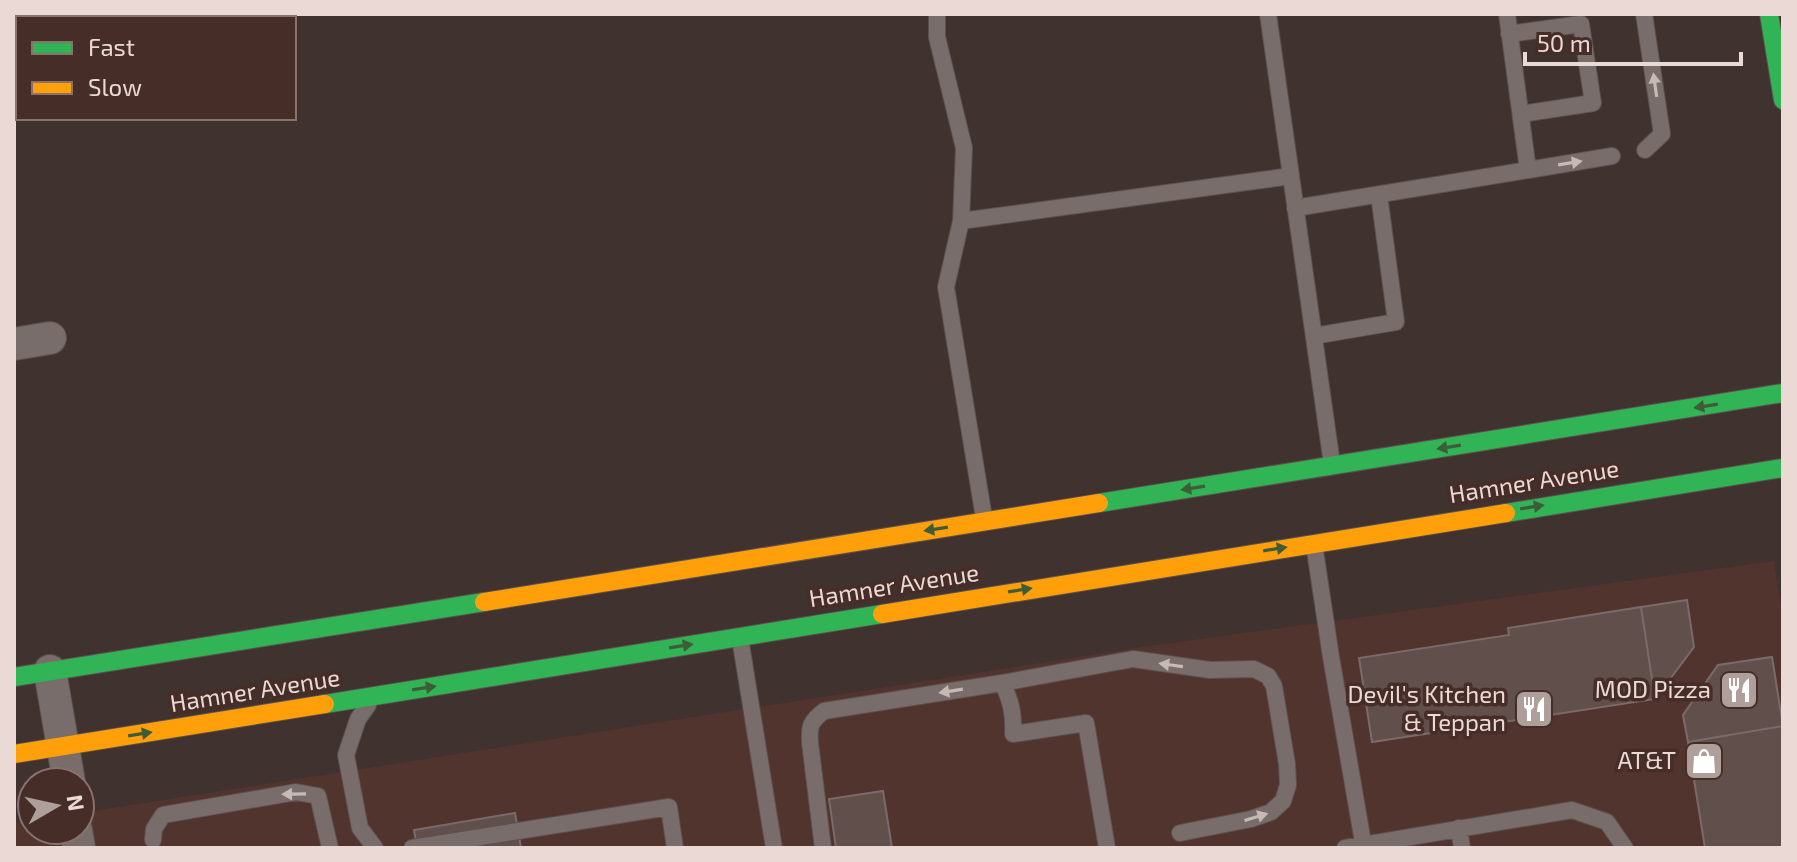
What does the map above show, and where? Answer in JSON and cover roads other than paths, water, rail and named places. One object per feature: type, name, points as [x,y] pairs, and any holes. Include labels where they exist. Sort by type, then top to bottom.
[{"type":"main road","points":[[1769,14],[1783,100]]},
{"type":"main road","name":"Hamner Avenue","points":[[14,677],[1783,393]]},
{"type":"main road","name":"Hamner Avenue","points":[[14,754],[1783,468]]},
{"type":"street","points":[[14,344],[50,338]]},
{"type":"street","points":[[50,671],[66,766]]},
{"type":"lane","points":[[937,14],[937,37],[964,148],[961,221],[946,287],[985,521]]},
{"type":"lane","points":[[1268,14],[1332,466]]},
{"type":"lane","points":[[1507,14],[1528,170]]},
{"type":"lane","points":[[1644,14],[1662,134],[1645,150]]},
{"type":"lane","points":[[1509,34],[1581,24],[1593,103],[1521,114]]},
{"type":"lane","points":[[1295,208],[1612,156]]},
{"type":"lane","points":[[961,221],[1291,176]]},
{"type":"lane","points":[[1314,336],[1396,322],[1379,195]]},
{"type":"lane","points":[[1314,542],[1364,846]]},
{"type":"lane","points":[[739,636],[774,848]]},
{"type":"lane","points":[[823,848],[809,727],[824,711],[1133,659],[1210,670],[1254,669],[1268,676],[1274,686],[1287,764],[1288,785],[1283,801],[1271,812],[1251,819],[1180,833]]},
{"type":"lane","points":[[1002,683],[1014,716],[1013,734],[1086,723],[1107,848]]},
{"type":"lane","points":[[374,696],[358,719],[346,755],[360,828],[375,848]]},
{"type":"lane","points":[[153,840],[154,829],[163,815],[296,792],[318,796],[330,848]]},
{"type":"lane","points":[[412,848],[669,807],[675,848]]},
{"type":"lane","points":[[1345,848],[1572,810],[1607,822],[1625,848]]},
{"type":"lane","points":[[1459,828],[1462,848]]},
{"type":"place","name":"MOD Pizza","points":[[1739,690]]},
{"type":"place","name":"Devil's Kitchen & Teppan","points":[[1534,709]]},
{"type":"place","name":"AT&T","points":[[1704,761]]}]
